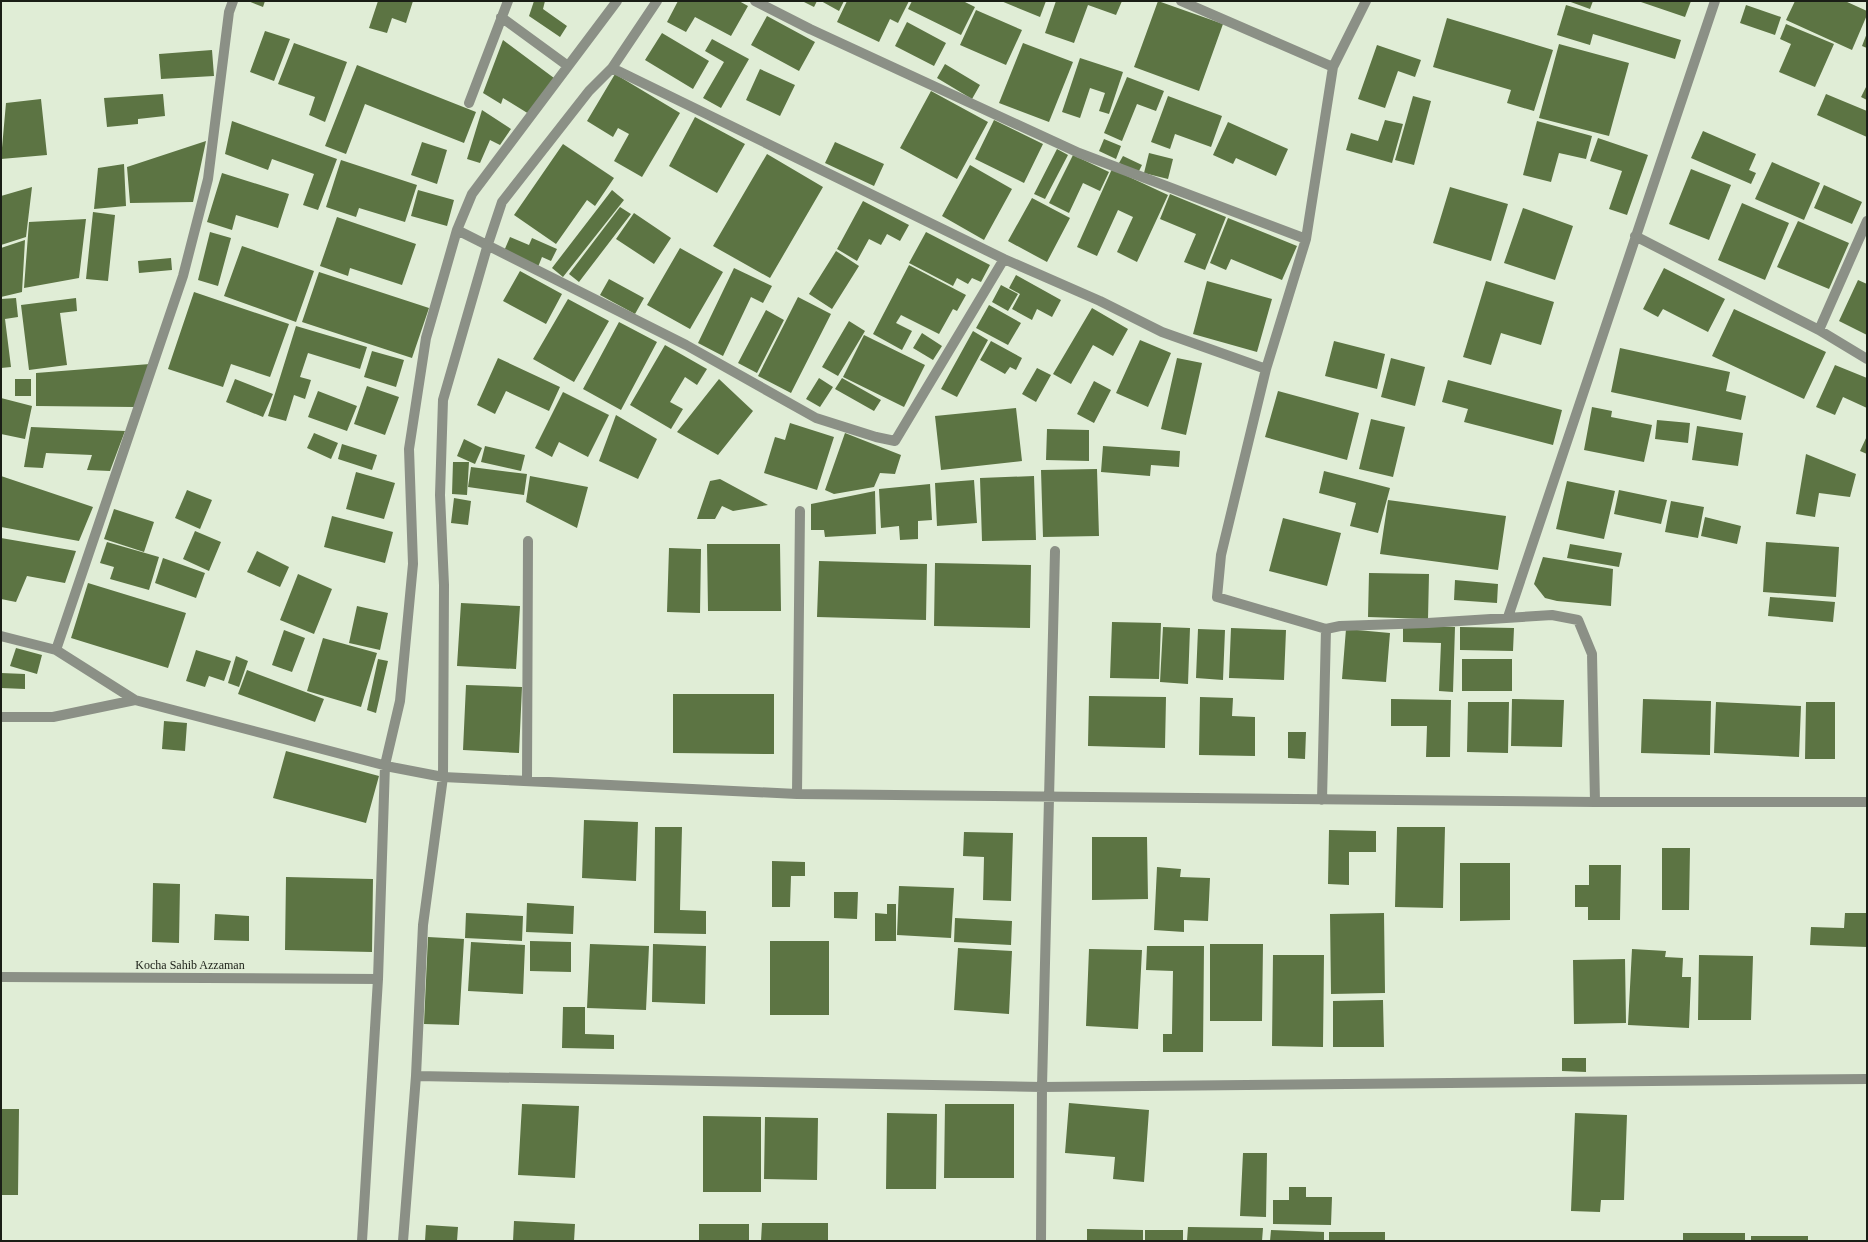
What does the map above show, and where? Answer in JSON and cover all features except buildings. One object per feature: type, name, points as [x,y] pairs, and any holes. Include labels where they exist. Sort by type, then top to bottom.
[{"type":"street","points":[[56,650],[183,276],[208,179],[229,12],[233,1]]},
{"type":"street","points":[[469,103],[508,1]]},
{"type":"street","points":[[362,1241],[378,979],[388,766],[400,701],[413,564],[409,449],[426,338],[457,230],[472,194],[617,1]]},
{"type":"street","points":[[403,1241],[416,1076],[423,925],[443,777],[444,585],[440,495],[443,400],[488,244],[502,202],[589,91],[612,68],[657,1]]},
{"type":"street","points":[[756,1],[810,29],[1079,153],[1306,239]]},
{"type":"street","points":[[1181,1],[1333,66]]},
{"type":"street","points":[[1366,1],[1333,66],[1306,239],[1266,369],[1221,555],[1217,597],[1326,629],[1340,626],[1428,623],[1552,615],[1578,620],[1592,654],[1595,802]]},
{"type":"street","points":[[1508,617],[1715,1]]},
{"type":"street","points":[[501,17],[568,66]]},
{"type":"street","points":[[612,68],[1004,259],[1100,301],[1162,332],[1266,369]]},
{"type":"street","points":[[1819,330],[1867,220]]},
{"type":"street","points":[[457,230],[488,244],[686,345],[816,418],[876,437],[895,441],[1004,259]]},
{"type":"street","points":[[1635,236],[1819,330],[1867,360]]},
{"type":"street","points":[[797,794],[800,512]]},
{"type":"street","points":[[527,781],[528,541]]},
{"type":"street","points":[[1041,1241],[1042,1086],[1055,551]]},
{"type":"street","points":[[1322,800],[1326,629]]},
{"type":"street","points":[[1,636],[56,650],[135,700],[388,766],[443,777],[797,794],[1322,800],[1867,802]]},
{"type":"street","points":[[1,717],[53,717],[135,700]]},
{"type":"street","name":"Kocha Sahib Azzaman","points":[[1,977],[378,979]]},
{"type":"street","points":[[416,1076],[1042,1086],[1867,1079]]}]
